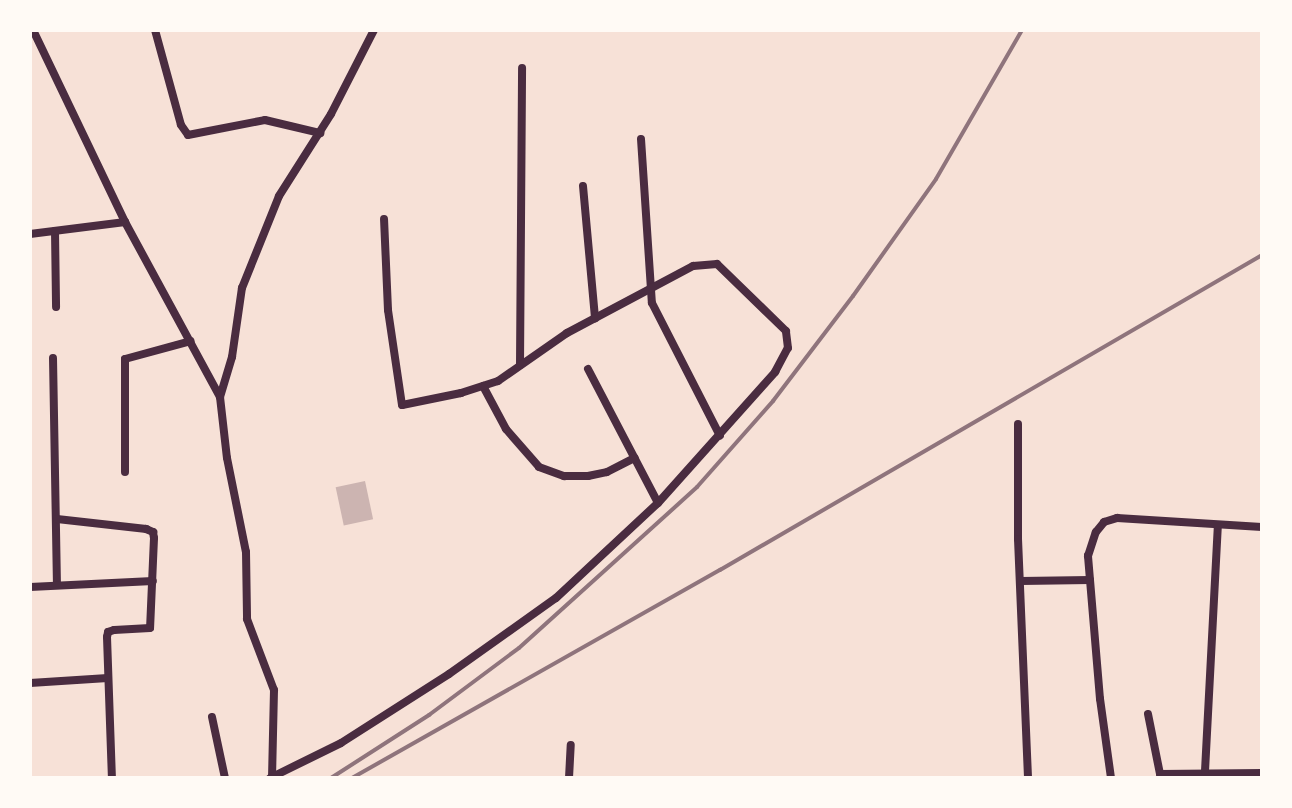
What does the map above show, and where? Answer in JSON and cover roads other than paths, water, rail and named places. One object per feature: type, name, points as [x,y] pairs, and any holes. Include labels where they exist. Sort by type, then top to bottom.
[{"type":"street","points":[[33,30],[125,222],[220,397],[227,458],[246,552],[247,619],[274,690],[271,777],[341,743],[556,598],[658,503],[775,372],[788,348],[786,331],[717,264],[693,266],[595,318],[483,386],[402,405],[388,310],[384,219]]},
{"type":"street","points":[[155,30],[181,125],[188,135],[265,120],[320,133]]},
{"type":"street","points":[[220,397],[232,357],[242,288],[279,196],[320,133],[374,30]]},
{"type":"street","points":[[520,365],[522,68]]},
{"type":"street","points":[[641,139],[652,303],[720,436]]},
{"type":"street","points":[[583,186],[595,318]]},
{"type":"street","points":[[30,234],[125,222]]},
{"type":"street","points":[[55,231],[56,307]]},
{"type":"street","points":[[125,472],[125,359],[191,341]]},
{"type":"street","points":[[53,358],[57,585]]},
{"type":"street","points":[[588,369],[658,503]]},
{"type":"street","points":[[483,386],[506,429],[539,467],[564,476],[588,476],[607,472],[635,458]]},
{"type":"street","points":[[1018,424],[1028,778]]},
{"type":"street","points":[[1111,778],[1100,699],[1088,556],[1096,532],[1104,522],[1117,518],[1262,527]]},
{"type":"street","points":[[57,519],[153,532],[150,628],[108,632],[112,778]]},
{"type":"street","points":[[1205,771],[1218,525]]},
{"type":"street","points":[[1021,581],[1090,580]]},
{"type":"street","points":[[30,587],[153,581]]},
{"type":"street","points":[[30,683],[108,678]]},
{"type":"street","points":[[1148,714],[1159,776],[1205,771],[1262,773]]},
{"type":"street","points":[[212,717],[225,778]]},
{"type":"street","points":[[569,778],[571,745]]},
{"type":"railway","points":[[331,778],[429,715],[519,648],[697,487],[773,401],[853,296],[936,179],[1022,30]]},
{"type":"railway","points":[[352,778],[720,570],[1262,255]]}]
